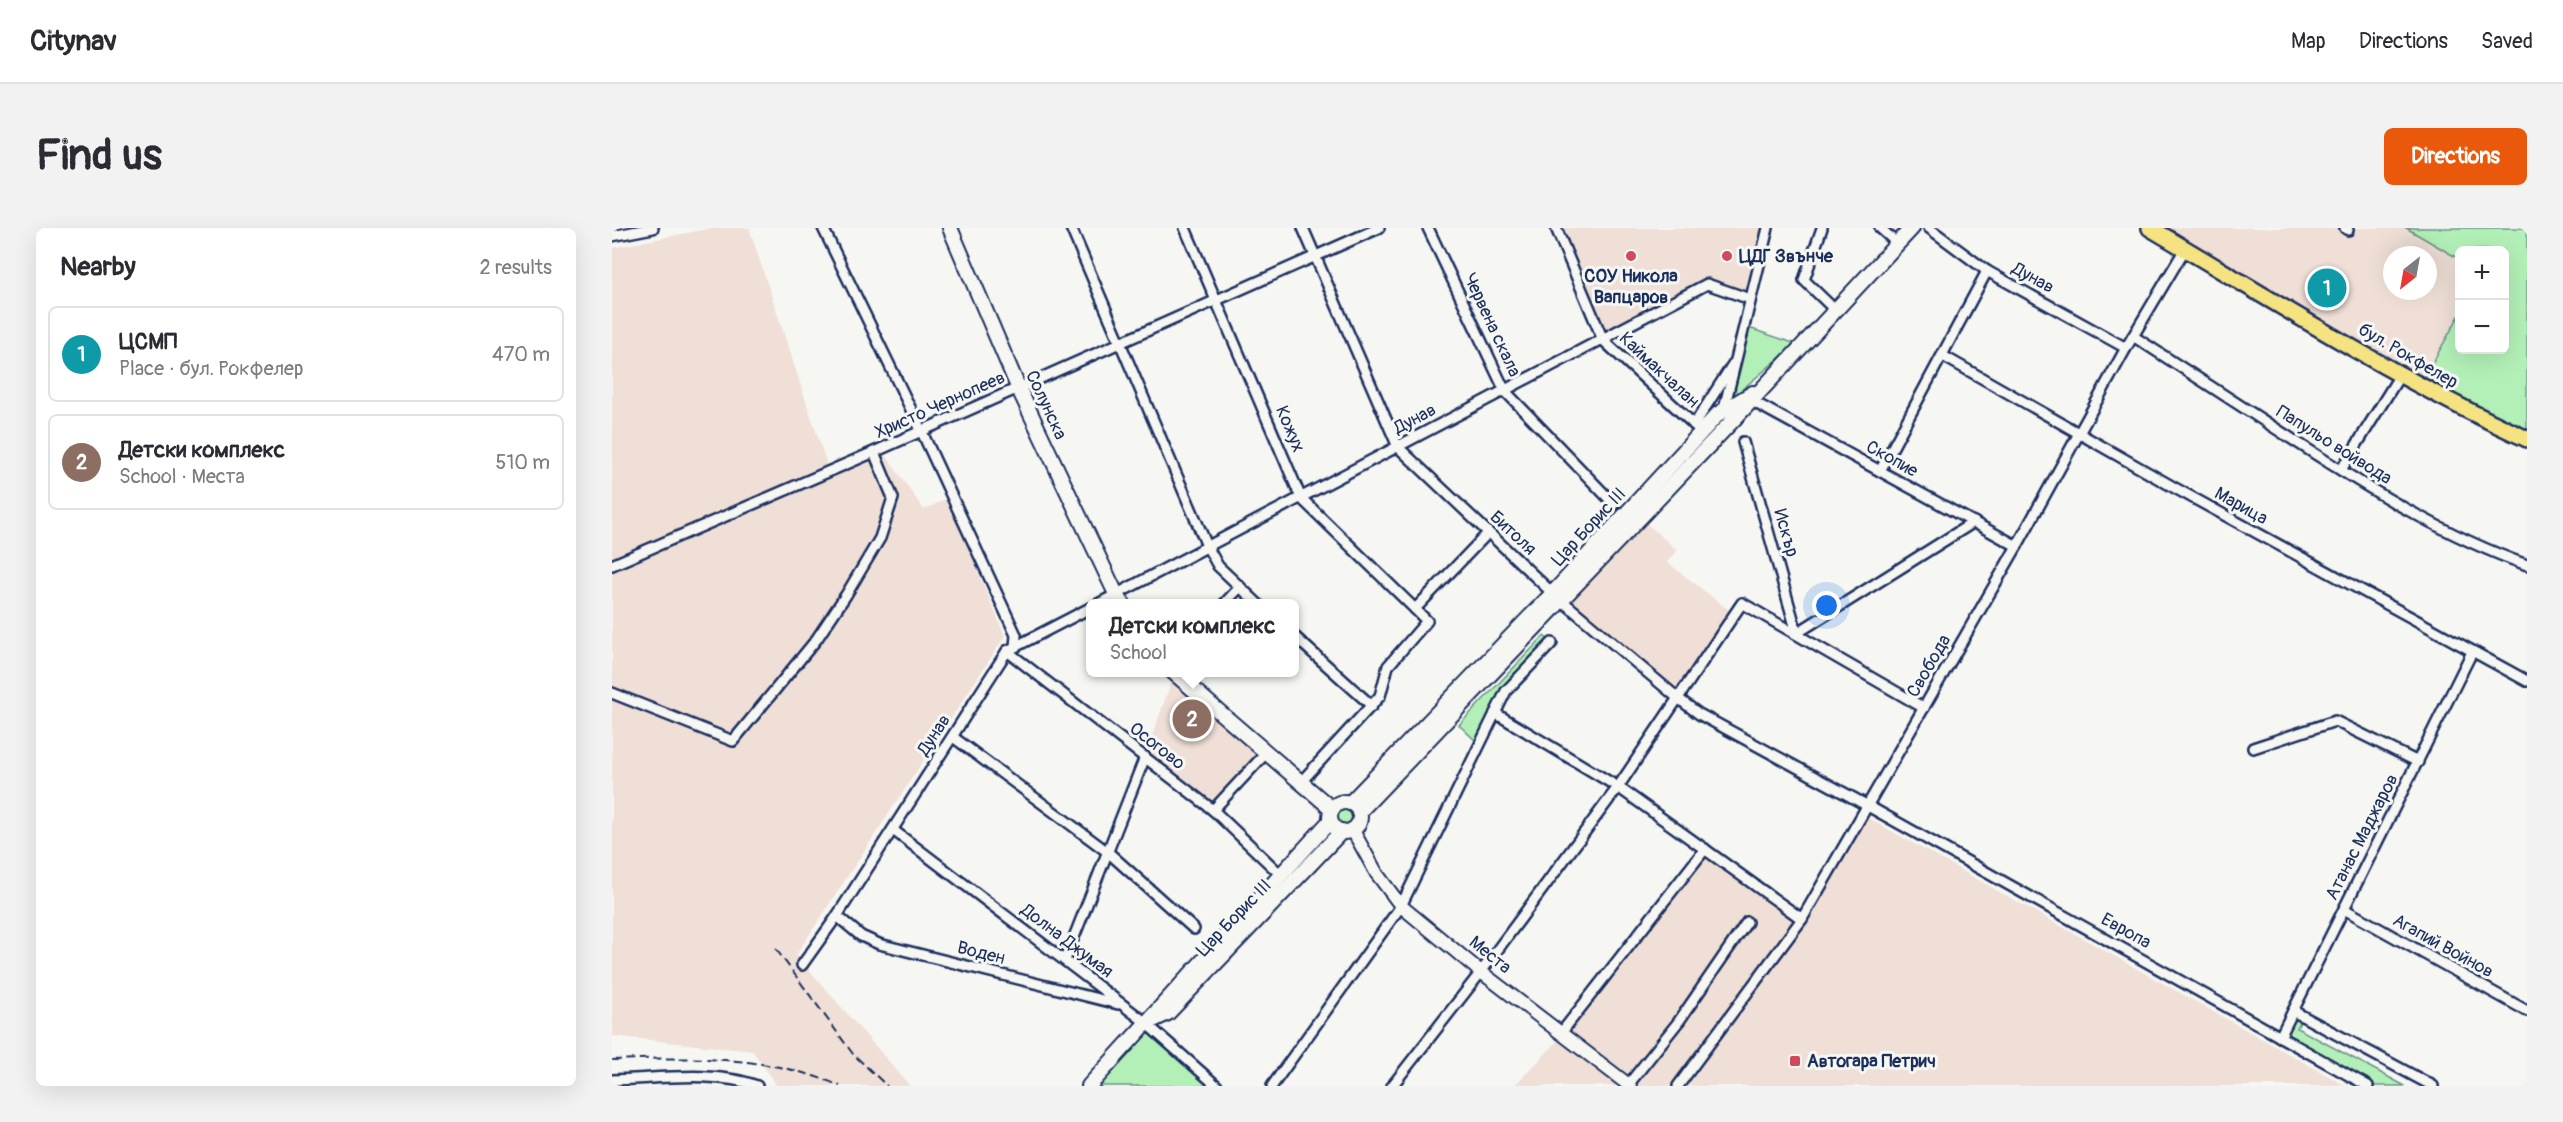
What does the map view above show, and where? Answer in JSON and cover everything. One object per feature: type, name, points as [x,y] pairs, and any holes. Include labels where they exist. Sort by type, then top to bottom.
[{"type":"main road","name":"Солунска","points":[[950,228],[1018,387],[1119,599]]},
{"type":"main road","name":"Цар Борис III","points":[[1354,807],[1557,596],[1729,425],[1912,228]]},
{"type":"main road","name":"бул. Рокфелер","points":[[2150,228],[2400,375],[2468,412],[2527,439]]},
{"type":"main road","points":[[1729,425],[1721,412],[1766,386]]},
{"type":"main road","name":"Цар Борис III","points":[[1557,596],[1698,429],[1721,412]]},
{"type":"main road","points":[[1179,677],[1300,783],[1331,815],[1335,828],[1347,830],[1359,821],[1354,807],[1340,802],[1331,815]]},
{"type":"main road","name":"Цар Борис III","points":[[1089,1086],[1331,815]]},
{"type":"main road","name":"Цар Борис III","points":[[1147,1023],[1168,1013],[1347,830]]},
{"type":"street","points":[[612,236],[653,228]]},
{"type":"street","points":[[823,228],[921,430],[1016,635],[1011,649]]},
{"type":"street","points":[[1071,228],[1207,546],[1218,566],[1254,599]]},
{"type":"street","name":"Кожух","points":[[1185,228],[1301,498],[1415,609]]},
{"type":"street","name":"Битоля","points":[[1303,228],[1398,447],[1557,596],[1679,699],[1699,714],[1868,806]]},
{"type":"street","name":"Христо Чернопеев","points":[[612,566],[1378,228]]},
{"type":"street","name":"Червена скала","points":[[1428,228],[1505,391],[1614,504]]},
{"type":"street","name":"Каймакчалан","points":[[1556,228],[1603,340],[1698,429]]},
{"type":"street","name":"Цар Борис III","points":[[1721,412],[1737,357],[1768,228]]},
{"type":"street","points":[[1822,228],[1804,280],[1836,311]]},
{"type":"street","points":[[1880,228],[1898,244]]},
{"type":"street","name":"Дунав","points":[[1929,228],[1987,271],[2126,348]]},
{"type":"street","name":"Свобода","points":[[1678,1086],[1802,919],[2017,546],[2126,348],[2185,249]]},
{"type":"street","points":[[1880,471],[1987,271]]},
{"type":"street","name":"Дунав","points":[[1119,599],[1207,546],[1707,284],[1750,299]]},
{"type":"street","name":"Папульо войвода","points":[[2133,336],[2341,470],[2444,531],[2489,552],[2527,566]]},
{"type":"street","name":"Марица","points":[[1942,356],[2175,488],[2527,681]]},
{"type":"street","points":[[1698,429],[1737,357]]},
{"type":"street","points":[[2341,470],[2400,375]]},
{"type":"street","name":"Скопие","points":[[1752,401],[2017,546]]},
{"type":"street","name":"Искър","points":[[1743,442],[1797,633]]},
{"type":"street","points":[[612,693],[733,741],[816,640],[880,538],[892,498],[874,452]]},
{"type":"street","points":[[1797,633],[1974,522]]},
{"type":"street","points":[[1300,783],[1380,696],[1388,666],[1427,621],[1415,609],[1488,532]]},
{"type":"street","points":[[1228,599],[1240,587]]},
{"type":"street","points":[[1392,1086],[1481,972],[1618,787],[1742,603],[1924,708]]},
{"type":"street","name":"Дунав","points":[[802,965],[837,916],[1011,649],[1086,610]]},
{"type":"street","points":[[1299,640],[1372,706]]},
{"type":"street","points":[[1272,1086],[1401,906],[1506,691],[1552,643]]},
{"type":"street","name":"Осогово","points":[[1011,649],[1214,810],[1280,874]]},
{"type":"street","name":"Атанас Маджаров","points":[[2280,1037],[2472,652]]},
{"type":"street","points":[[1495,713],[1618,787],[1802,919]]},
{"type":"street","points":[[2253,748],[2335,721],[2418,762]]},
{"type":"street","points":[[952,737],[1109,853],[1194,929]]},
{"type":"street","points":[[1214,810],[1266,753]]},
{"type":"street","points":[[1065,960],[1145,757]]},
{"type":"street","name":"Европа","points":[[1868,806],[2368,1086]]},
{"type":"street","name":"Долна Джумая","points":[[892,830],[1147,1023],[1217,1086]]},
{"type":"street","name":"Места","points":[[1347,830],[1401,906],[1481,972],[1629,1085]]},
{"type":"street","points":[[1561,1033],[1705,849]]},
{"type":"street","name":"Агапий Войнов","points":[[2344,909],[2527,1011]]},
{"type":"street","name":"Воден","points":[[837,916],[861,936],[879,944],[1124,1005]]},
{"type":"street","points":[[1629,1085],[1679,1020],[1747,922]]},
{"type":"street","points":[[2293,1011],[2433,1086]]},
{"type":"street","points":[[612,1080],[717,1078],[744,1081],[757,1086]]},
{"type":"shaded area","points":[[712,228],[749,228],[831,477],[885,454],[924,510],[947,498],[1005,636],[796,955],[910,1086],[777,1086],[753,1051],[612,1036],[612,248]]},
{"type":"shaded area","name":"СОУ Никола Вапцаров","points":[[1556,228],[1768,228],[1750,299],[1707,284],[1603,340]]},
{"type":"shaded area","points":[[2165,228],[2406,228],[2437,246],[2383,246],[2383,300],[2437,300],[2437,246],[2455,257],[2455,323],[2423,380]]},
{"type":"shaded area","points":[[1640,518],[1677,550],[1667,562],[1734,614],[1679,699],[1561,600]]},
{"type":"shaded area","points":[[1173,677],[1177,677],[1266,753],[1213,810],[1145,757]]},
{"type":"shaded area","points":[[1866,817],[2346,1086],[1514,1086],[1559,1040],[1704,855],[1801,924]]},
{"type":"green space","points":[[2406,228],[2527,228],[2527,432],[2423,380],[2455,323],[2455,354],[2509,354],[2509,246],[2455,246],[2455,257]]},
{"type":"green space","points":[[1749,328],[1796,344],[1734,396],[1732,394]]},
{"type":"green space","points":[[1544,636],[1552,643],[1506,691],[1480,745],[1459,725]]},
{"type":"green space","points":[[1341,808],[1349,808],[1354,813],[1352,824],[1341,826],[1336,821],[1336,813]]},
{"type":"green space","points":[[2293,1011],[2303,1016],[2297,1028],[2405,1086],[2368,1086],[2280,1037]]},
{"type":"green space","points":[[1147,1023],[1217,1086],[1089,1086]]},
{"type":"railway","points":[[776,949],[853,1054],[887,1086]]},
{"type":"railway","points":[[612,1060],[670,1058],[757,1063],[786,1068],[840,1086]]},
{"type":"place","name":"СОУ Никола Вапцаров","points":[[1631,256]]},
{"type":"place","name":"ЦДГ Звънче","points":[[1727,256]]},
{"type":"place","name":"ЦСМП","points":[[2327,288]]},
{"type":"place","name":"Детски комплекс","points":[[1192,719]]},
{"type":"place","name":"Автогара Петрич","points":[[1795,1061]]}]
